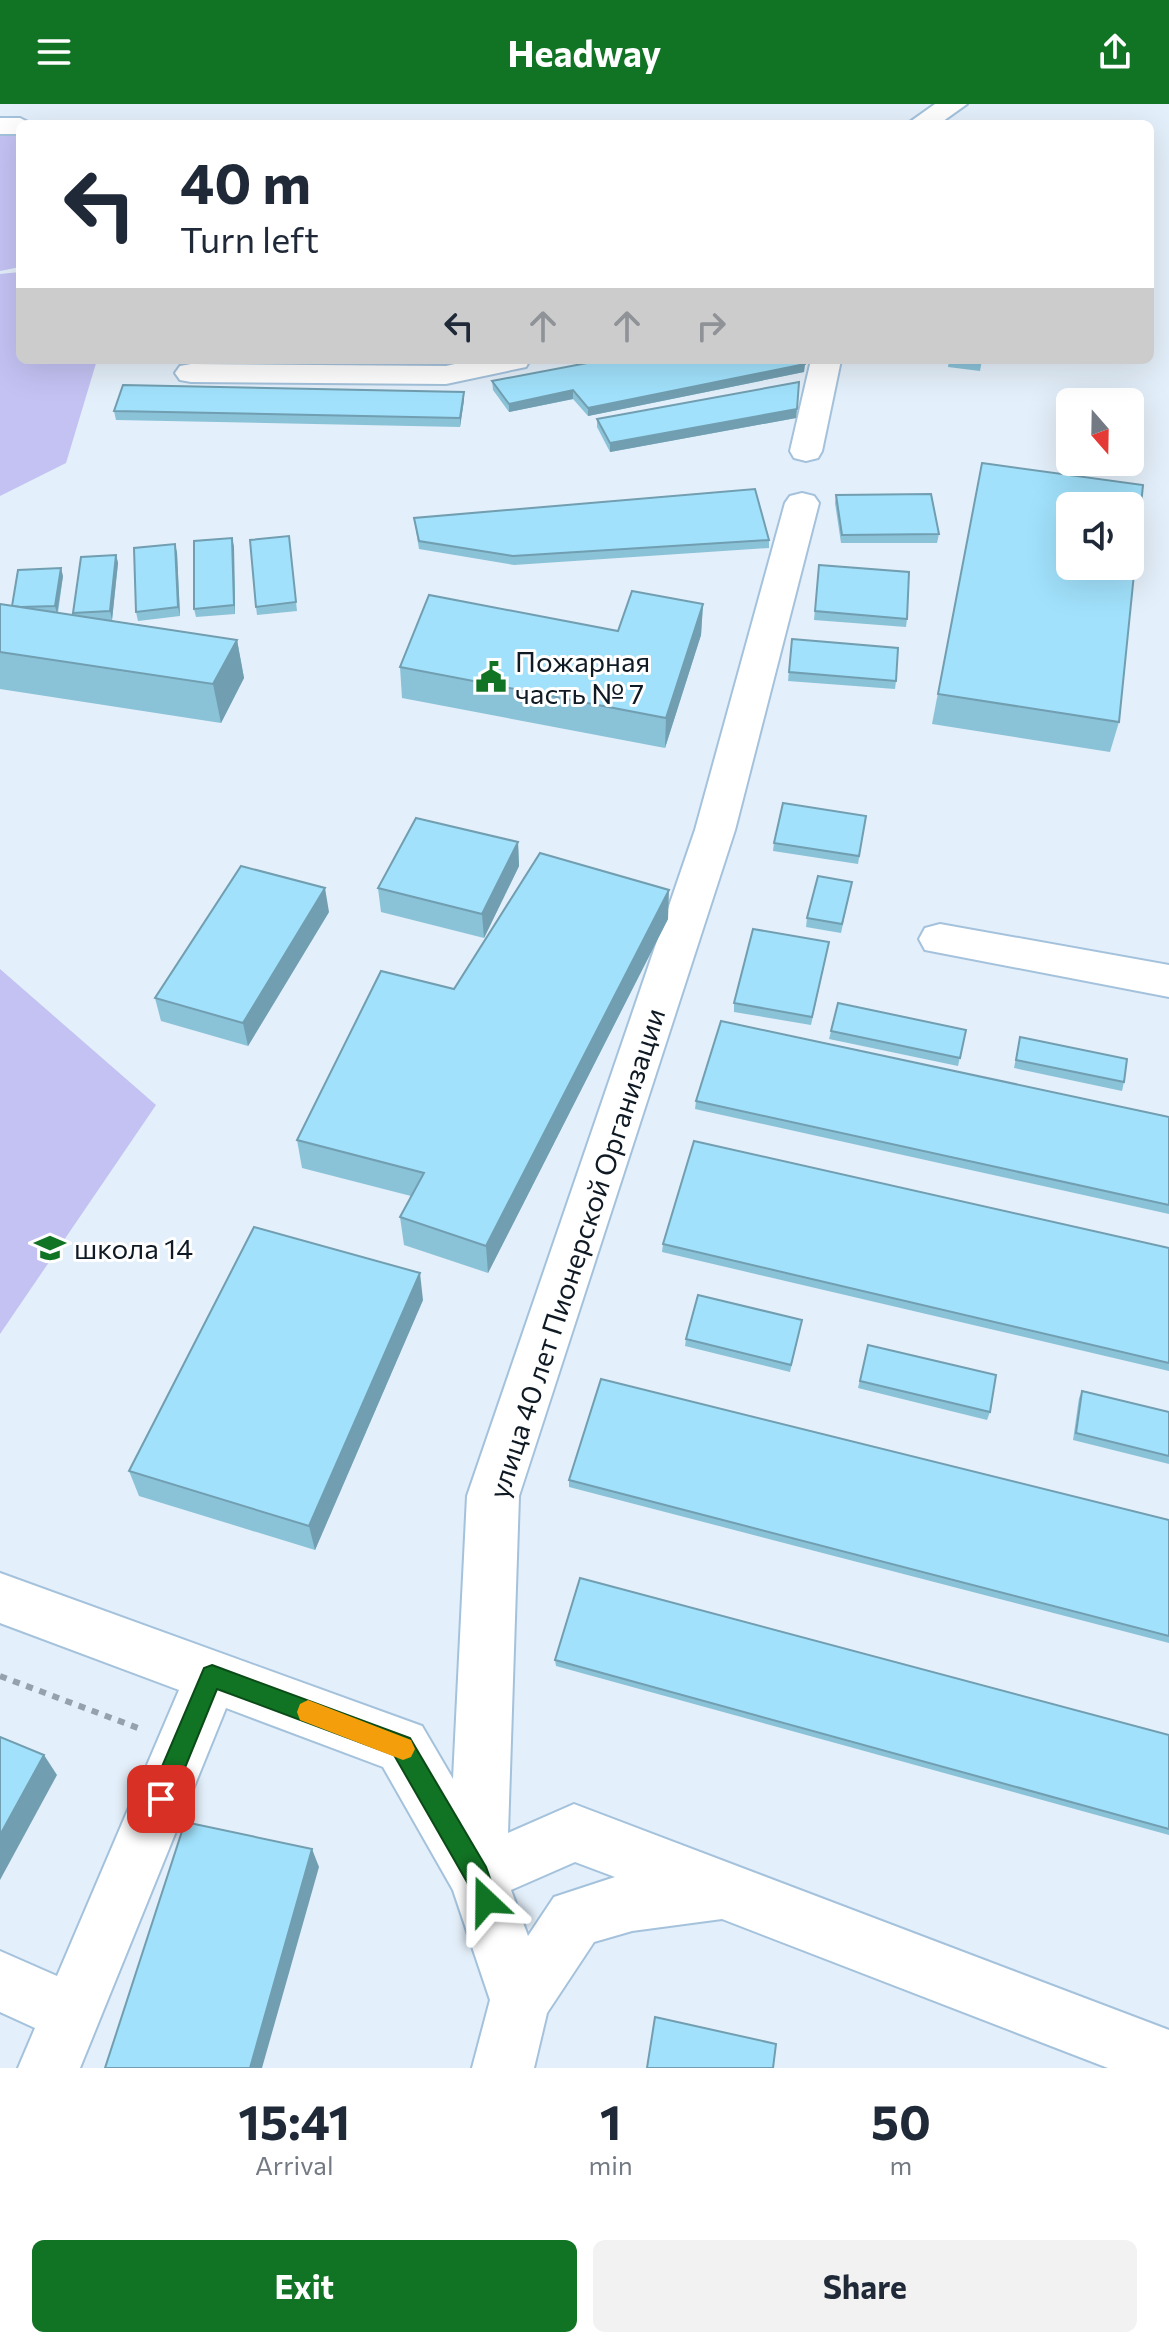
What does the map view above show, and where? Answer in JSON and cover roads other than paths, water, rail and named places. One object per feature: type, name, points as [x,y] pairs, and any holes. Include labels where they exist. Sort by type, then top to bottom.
[{"type":"street","points":[[927,120],[954,104]]},
{"type":"street","points":[[191,373],[446,375],[497,364]]},
{"type":"street","points":[[806,451],[825,364]]},
{"type":"street","name":"улица 40 лет Пионерской Организации","points":[[477,1876],[493,1496],[715,830],[802,503]]},
{"type":"street","points":[[940,939],[1169,981]]},
{"type":"street","points":[[0,1598],[402,1746],[477,1876],[520,2000]]},
{"type":"street","points":[[49,2068],[212,1676]]},
{"type":"street","points":[[477,1876],[574,1833],[1169,2061]]},
{"type":"street","points":[[503,2068],[520,2000],[575,1918],[632,1902],[725,1890]]},
{"type":"street","points":[[0,1981],[72,2014]]},
{"type":"place","name":"Пожарная часть № 7","points":[[491,677]]},
{"type":"place","name":"школа 14","points":[[50,1248]]}]
